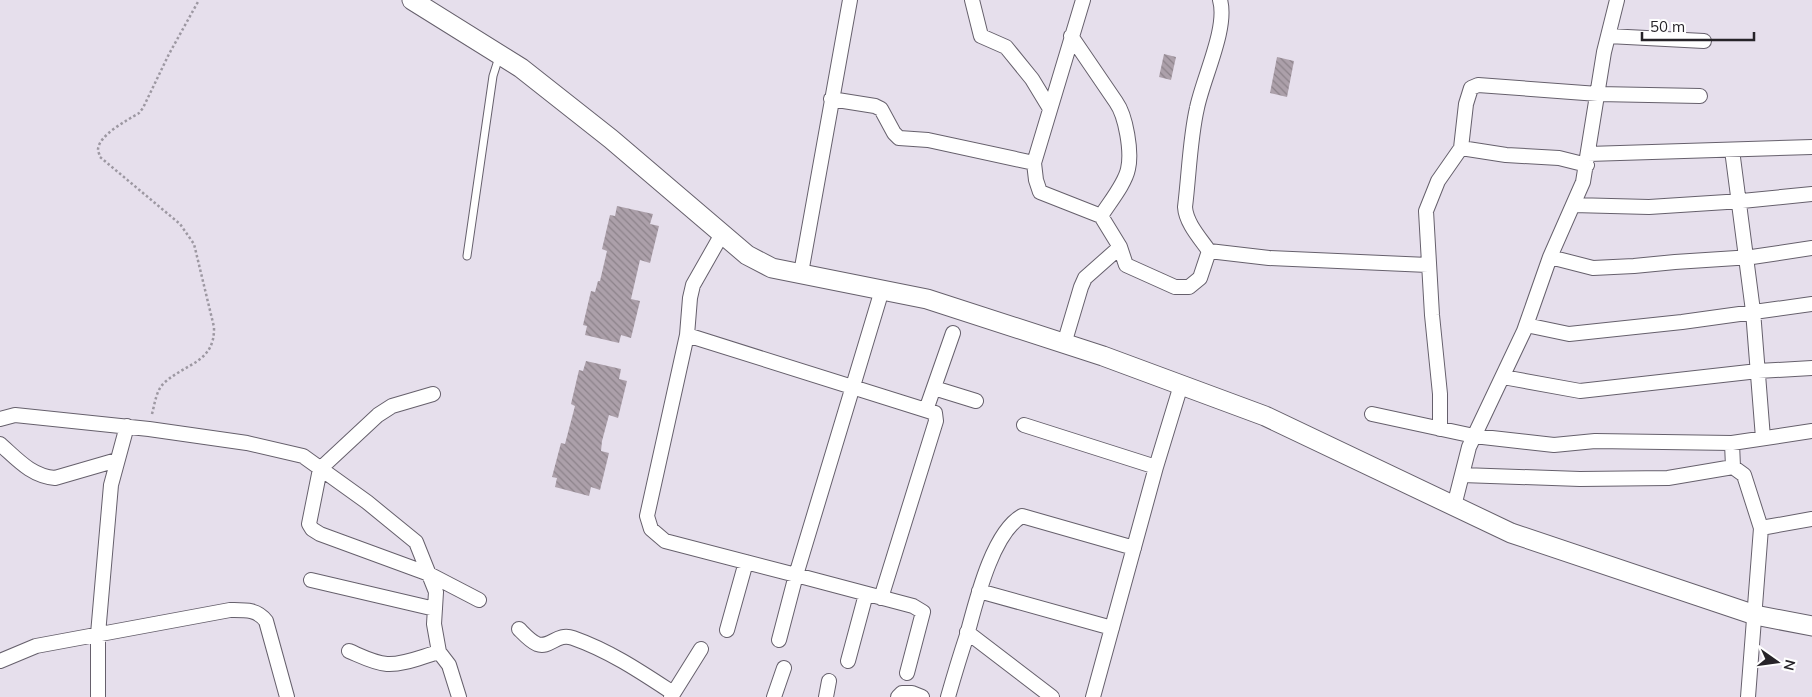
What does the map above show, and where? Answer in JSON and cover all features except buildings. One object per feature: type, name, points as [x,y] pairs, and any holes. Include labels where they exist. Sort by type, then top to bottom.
[{"type":"street","points":[[412,0],[521,68],[611,139],[747,255],[772,268],[927,299],[1103,356],[1266,416],[1511,533],[1755,615],[1812,626]]},
{"type":"street","points":[[802,273],[831,99],[850,0]]},
{"type":"street","points":[[972,0],[982,36],[1006,47],[1032,78],[1049,107]]},
{"type":"street","points":[[1082,0],[1034,163],[1040,192],[1101,216],[1120,247],[1126,265],[1175,287],[1189,287],[1200,278],[1209,251]]},
{"type":"street","points":[[1220,0],[1222,8],[1220,27],[1197,107],[1185,207],[1189,221],[1209,251],[1279,259],[1428,266]]},
{"type":"street","points":[[1454,506],[1469,447],[1526,325],[1550,256],[1583,182],[1608,36],[1617,0]]},
{"type":"street","points":[[1071,36],[1122,111],[1125,119],[1130,158],[1128,170],[1101,216]]},
{"type":"street","points":[[1608,36],[1704,41]]},
{"type":"street","points":[[1440,429],[1440,394],[1428,266],[1426,211],[1438,181],[1461,148],[1468,96],[1471,88],[1478,85],[1598,94],[1700,96]]},
{"type":"street","points":[[831,99],[875,106],[881,109],[894,133],[899,138],[933,141],[1034,163]]},
{"type":"street","points":[[1461,148],[1506,155],[1588,160],[1732,150],[1812,147]]},
{"type":"street","points":[[1732,150],[1753,311],[1763,438]]},
{"type":"street","points":[[1573,205],[1649,207],[1739,202],[1812,194]]},
{"type":"street","points":[[722,234],[693,285],[687,335],[646,516],[651,529],[665,541],[913,606],[923,612],[907,673]]},
{"type":"street","points":[[1064,344],[1085,278],[1120,247]]},
{"type":"street","points":[[1550,256],[1593,268],[1747,258],[1812,248]]},
{"type":"street","points":[[779,640],[796,575],[882,290]]},
{"type":"street","points":[[1526,325],[1569,334],[1682,322],[1812,304]]},
{"type":"street","points":[[926,410],[953,332]]},
{"type":"street","points":[[687,335],[935,414],[936,421],[881,598]]},
{"type":"street","points":[[1502,377],[1580,391],[1758,371],[1812,368]]},
{"type":"street","points":[[1093,697],[1156,467],[1181,385]]},
{"type":"street","points":[[934,388],[976,401]]},
{"type":"street","points":[[433,394],[392,406],[378,414],[320,468],[309,524],[312,529],[320,534],[429,574],[479,600]]},
{"type":"street","points":[[1372,414],[1474,436],[1554,445],[1595,441],[1732,443],[1812,431]]},
{"type":"street","points":[[0,419],[15,415],[127,426],[247,443],[303,456],[367,502],[416,542],[436,592],[434,624],[438,652],[449,665],[459,697]]},
{"type":"street","points":[[1024,425],[1156,467]]},
{"type":"street","points":[[98,697],[98,634],[114,472],[127,426]]},
{"type":"street","points":[[1732,443],[1733,467]]},
{"type":"street","points":[[0,444],[30,471],[45,477],[55,478],[114,472]]},
{"type":"street","points":[[1462,475],[1580,479],[1668,478],[1733,467],[1744,475],[1760,528],[1748,697]]},
{"type":"street","points":[[948,697],[980,591],[1001,538],[1014,520],[1022,516],[1134,548]]},
{"type":"street","points":[[1760,528],[1812,519]]},
{"type":"street","points":[[727,630],[746,562]]},
{"type":"street","points":[[311,580],[435,609]]},
{"type":"street","points":[[980,591],[1112,628]]},
{"type":"street","points":[[848,661],[866,594]]},
{"type":"street","points":[[0,661],[36,646],[230,610],[255,611],[261,614],[266,621],[287,697]]},
{"type":"street","points":[[519,629],[540,645],[546,645],[561,636],[567,636],[580,641],[617,657],[672,695],[701,649]]},
{"type":"street","points":[[967,632],[1052,697]]},
{"type":"street","points":[[349,651],[380,663],[388,664],[438,652]]},
{"type":"street","points":[[774,697],[784,668]]},
{"type":"street","points":[[826,697],[829,681]]},
{"type":"street","points":[[898,697],[902,693],[912,693],[922,697]]},
{"type":"lane","points":[[467,256],[492,76],[499,55]]},
{"type":"path","points":[[149,429],[156,397],[161,388],[165,382],[207,353],[214,338],[214,327],[194,244],[188,234],[180,224],[100,157],[98,149],[107,134],[139,113],[143,108],[169,54],[199,0]]}]
